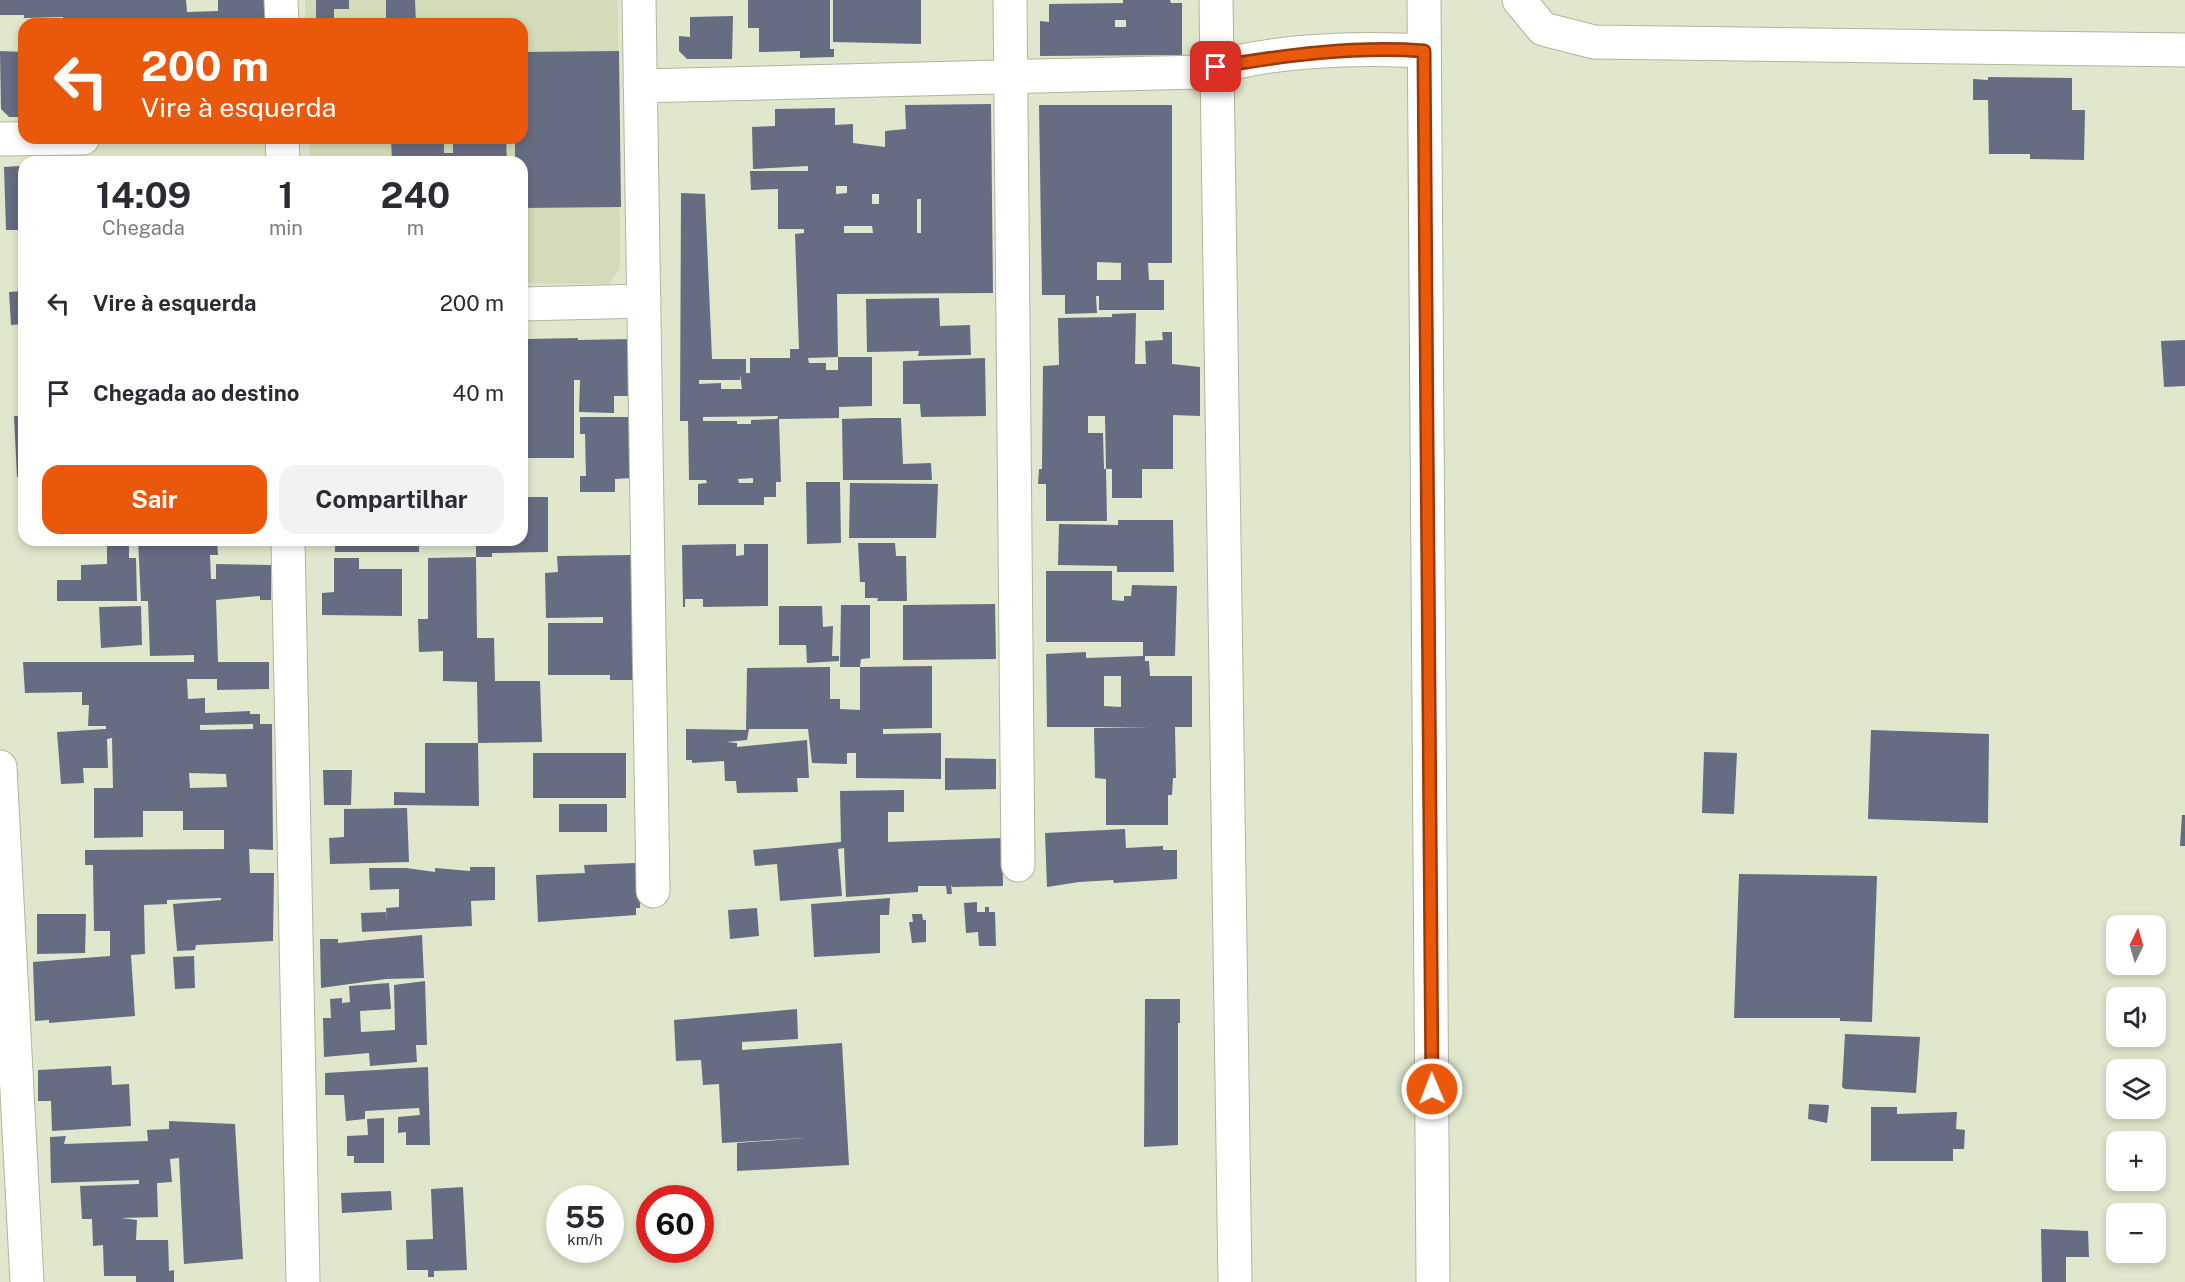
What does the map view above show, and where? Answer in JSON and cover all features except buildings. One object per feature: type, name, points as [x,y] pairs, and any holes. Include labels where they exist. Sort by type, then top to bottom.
[{"type":"street","points":[[281,0],[282,18]]},
{"type":"street","points":[[639,0],[653,891]]},
{"type":"street","points":[[1010,0],[1018,865]]},
{"type":"street","points":[[1216,0],[1235,1282]]},
{"type":"street","points":[[1424,0],[1433,1282]]},
{"type":"street","points":[[1519,0],[1543,29],[1594,42],[2185,51]]},
{"type":"street","points":[[640,86],[1011,79],[1200,72],[1216,67],[1283,56],[1346,50],[1382,48],[1424,51]]},
{"type":"street","points":[[0,139],[18,139]]},
{"type":"street","points":[[528,304],[644,302]]},
{"type":"street","points":[[288,546],[303,1282]]},
{"type":"street","points":[[0,767],[27,1282]]},
{"type":"shaded area","points":[[305,0],[618,0],[620,268],[609,284],[528,283],[528,156],[310,156],[309,144],[528,144],[528,18],[306,18]]},
{"type":"route","points":[[1216,67],[1283,56],[1346,50],[1382,48],[1424,51],[1432,1089]]}]
